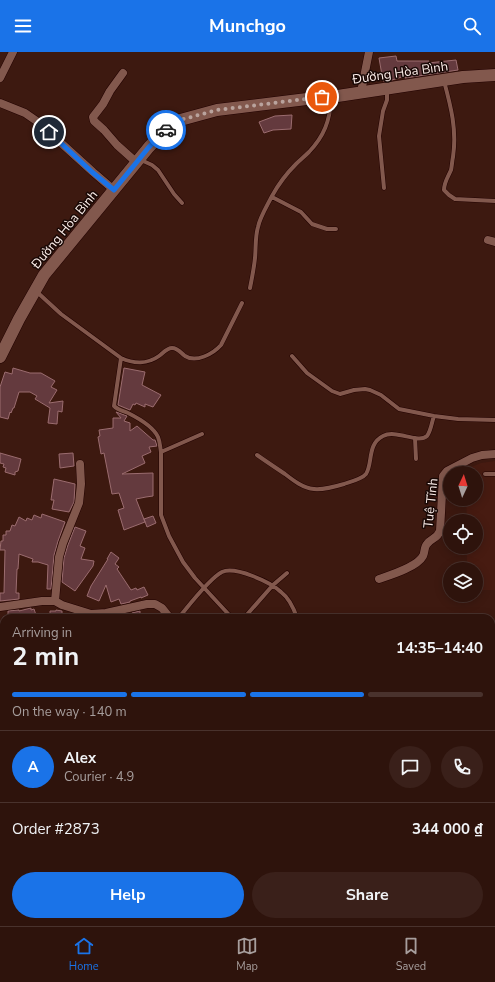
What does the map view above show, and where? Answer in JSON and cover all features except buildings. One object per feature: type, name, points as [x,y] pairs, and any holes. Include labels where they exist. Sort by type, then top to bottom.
[{"type":"street","points":[[0,78],[13,52]]},
{"type":"street","points":[[361,92],[369,52]]},
{"type":"street","points":[[123,73],[93,117],[94,121],[117,145],[138,160]]},
{"type":"street","name":"Đường Hòa Bình","points":[[1,351],[44,275],[138,160],[173,122],[217,110],[331,97],[463,77],[495,75]]},
{"type":"street","points":[[0,103],[25,113],[38,122],[92,172],[114,190]]},
{"type":"street","name":"Tuệ Tĩnh","points":[[379,579],[404,570],[419,561],[424,554],[427,543],[439,534],[444,476],[447,471],[472,458],[482,455],[495,454]]},
{"type":"street","points":[[54,601],[59,557],[79,503],[81,484],[80,464]]},
{"type":"street","points":[[0,607],[42,600],[54,601],[86,614]]},
{"type":"street","points":[[101,614],[147,604],[155,604],[162,608],[167,614]]},
{"type":"lane","points":[[444,80],[453,116],[454,127],[451,169],[444,184],[444,190],[456,199],[495,201]]},
{"type":"lane","points":[[384,188],[379,136],[387,100],[388,88]]},
{"type":"lane","points":[[250,288],[259,222],[284,177],[322,136],[328,122],[331,97]]},
{"type":"lane","points":[[138,160],[158,170],[182,203]]},
{"type":"lane","points":[[272,197],[301,212],[312,224],[326,230],[336,229]]},
{"type":"lane","points":[[35,291],[61,314],[121,358],[135,363],[154,360],[171,348],[175,348],[191,358],[201,358],[221,345],[242,304]]},
{"type":"lane","points":[[292,356],[307,373],[332,391],[340,394],[365,389],[381,395],[399,409],[458,419],[495,420]]},
{"type":"lane","points":[[121,358],[114,406],[144,423],[157,435],[160,442],[161,452],[161,515],[169,536],[183,562],[195,578],[228,614]]},
{"type":"lane","points":[[258,455],[296,483],[306,488],[325,489],[348,483],[365,474],[373,447],[377,440],[381,437],[387,434],[399,434],[420,438],[427,435],[434,416]]},
{"type":"lane","points":[[161,452],[202,434]]},
{"type":"lane","points":[[415,438],[416,459]]},
{"type":"lane","points":[[485,474],[495,474]]},
{"type":"lane","points":[[182,614],[212,579],[220,573],[226,571],[244,573],[273,585],[282,592],[295,614]]},
{"type":"lane","points":[[248,614],[273,585],[287,573]]},
{"type":"shaded area","points":[[495,461],[495,590],[483,590],[483,562],[467,562],[467,554],[483,554],[483,514],[467,514],[466,506],[483,506],[483,466],[474,466],[481,463]]},
{"type":"way so far","points":[[166,130],[173,122],[217,110],[322,97]]},
{"type":"route","points":[[49,132],[92,172],[114,190],[149,147],[166,130]]}]
